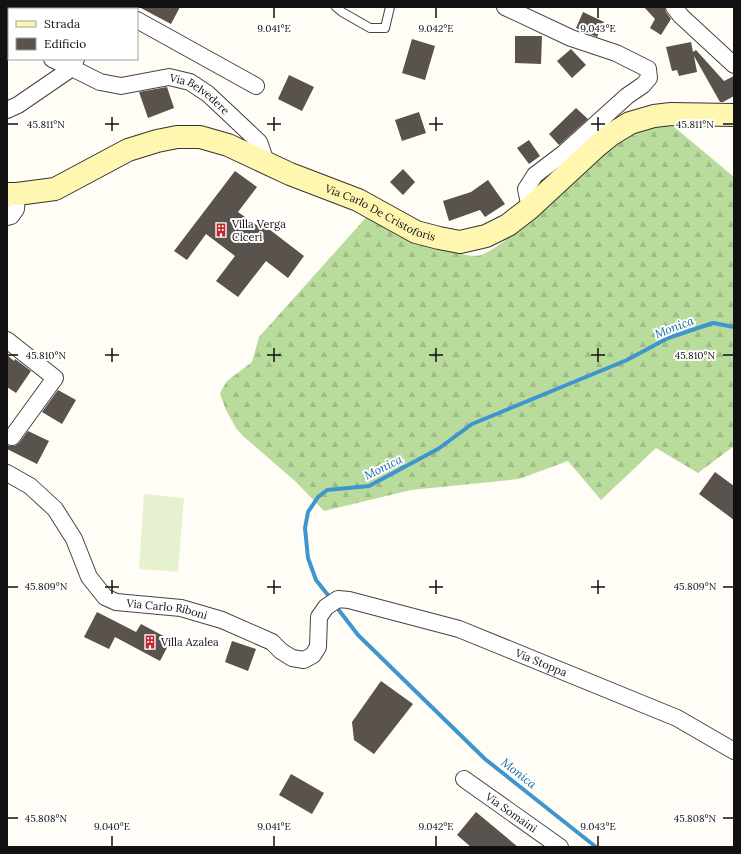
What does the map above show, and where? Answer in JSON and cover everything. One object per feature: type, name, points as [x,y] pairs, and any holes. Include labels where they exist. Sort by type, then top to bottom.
[{"type":"main road","name":"Via Carlo De Cristoforis","points":[[12,194],[55,189],[128,150],[157,141],[177,137],[200,137],[228,145],[290,174],[358,200],[416,232],[460,242],[486,236],[508,225],[530,208],[597,146],[612,134],[630,123],[654,116],[671,114],[734,115]]},
{"type":"street","points":[[505,7],[571,38],[616,53],[648,69],[649,78],[643,85],[627,96],[564,153],[535,175],[526,189],[530,208]]},
{"type":"street","points":[[674,7],[681,16],[734,65]]},
{"type":"street","points":[[138,21],[256,86]]},
{"type":"street","name":"Via Belvedere","points":[[56,60],[74,64],[100,82],[121,86],[169,77],[190,82],[208,94],[259,142],[266,162]]},
{"type":"street","points":[[7,110],[18,105],[74,64]]},
{"type":"street","points":[[7,216],[11,216],[16,209],[12,194]]},
{"type":"street","points":[[7,340],[55,378],[12,437]]},
{"type":"street","name":"Via Carlo Riboni","points":[[7,473],[30,486],[55,509],[74,539],[89,577],[105,597],[116,602],[181,608],[188,610],[229,623],[272,642],[281,651],[292,658],[304,660],[313,655],[318,647],[319,617],[332,603]]},
{"type":"street","name":"Via Stoppa","points":[[332,603],[349,600],[458,629],[677,718],[734,751]]},
{"type":"street","name":"Via Somaini","points":[[464,779],[560,847]]},
{"type":"lane","points":[[336,7],[370,28],[385,28],[390,7]]},
{"type":"green space","points":[[667,121],[734,177],[734,446],[698,473],[656,448],[601,500],[568,461],[519,479],[411,490],[324,511],[296,482],[243,436],[236,428],[226,410],[220,394],[227,381],[252,362],[259,337],[371,212],[454,252],[470,256],[485,254],[503,242],[612,144],[643,127]]},
{"type":"green space","points":[[144,494],[184,498],[178,572],[139,569]]},
{"type":"building","points":[[139,7],[180,7],[171,24]]},
{"type":"building","points":[[644,7],[665,7],[666,12],[671,19],[661,35],[650,28],[655,19]]},
{"type":"building","points":[[583,12],[604,22],[597,37],[576,28]]},
{"type":"building","points":[[515,36],[542,36],[541,64],[515,63]]},
{"type":"building","points":[[412,39],[435,46],[425,80],[402,73]]},
{"type":"building","points":[[691,42],[693,52],[696,50],[724,81],[734,76],[734,96],[720,102],[694,56],[697,72],[679,76],[677,70],[672,71],[666,47]]},
{"type":"building","points":[[571,49],[586,65],[572,78],[557,61]]},
{"type":"building","points":[[289,75],[314,87],[302,111],[278,99]]},
{"type":"building","points":[[167,87],[174,108],[148,118],[139,92]]},
{"type":"building","points":[[576,108],[588,119],[559,145],[549,134]]},
{"type":"building","points":[[419,112],[426,133],[402,141],[395,120]]},
{"type":"building","points":[[529,140],[540,156],[529,164],[517,148]]},
{"type":"building","points":[[403,169],[415,182],[403,195],[390,182]]},
{"type":"building","name":"Villa Verga Ciceri","points":[[235,171],[257,187],[238,212],[262,229],[265,226],[304,256],[288,278],[266,261],[238,297],[216,281],[235,256],[206,234],[187,260],[174,251]]},
{"type":"building","points":[[488,180],[505,204],[485,217],[480,210],[449,221],[443,201],[471,192]]},
{"type":"building","points":[[7,355],[31,371],[16,393],[7,387]]},
{"type":"building","points":[[58,390],[76,400],[62,424],[42,412]]},
{"type":"building","points":[[28,431],[49,441],[37,464],[7,449],[7,445],[15,446],[19,443]]},
{"type":"building","points":[[715,472],[734,486],[734,520],[699,494]]},
{"type":"building","points":[[97,612],[136,632],[141,624],[171,640],[160,661],[115,637],[109,649],[84,637]]},
{"type":"building","points":[[232,641],[256,649],[248,671],[225,662]]},
{"type":"building","points":[[381,681],[413,704],[374,754],[354,740],[352,722]]},
{"type":"building","points":[[291,774],[324,793],[312,814],[279,795]]},
{"type":"building","points":[[476,812],[518,847],[471,847],[457,835]]},
{"type":"waterway","name":"Monica","points":[[331,599],[316,580],[308,558],[305,528],[308,512],[318,497],[327,490],[369,486],[438,449],[472,424],[627,360],[668,338],[713,323],[734,327]]},
{"type":"waterway","name":"Monica","points":[[335,605],[358,635],[485,759],[596,847]]},
{"type":"place","name":"Villa Verga Ciceri","points":[[221,230]]},
{"type":"place","name":"Villa Azalea","points":[[150,642]]}]
